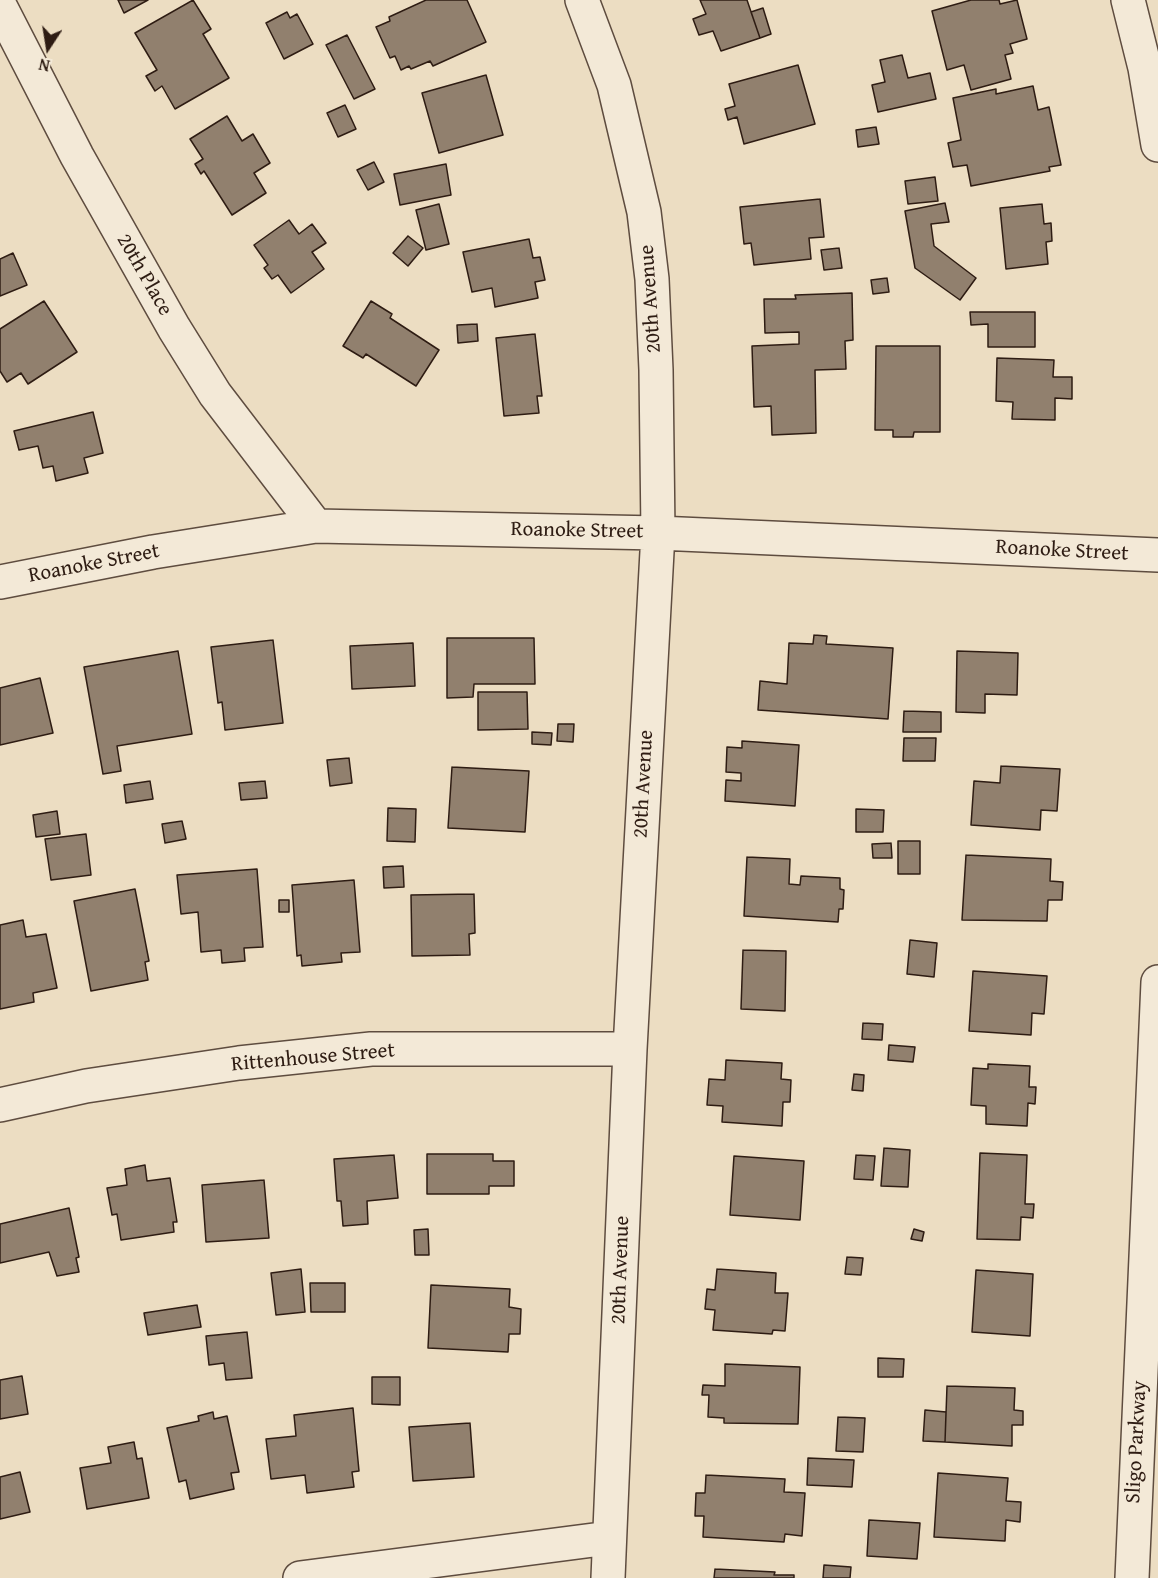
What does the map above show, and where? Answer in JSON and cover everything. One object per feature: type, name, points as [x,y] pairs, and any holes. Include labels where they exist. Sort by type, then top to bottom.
[{"type":"street","name":"20th Avenue","points":[[582,0],[614,85],[644,212],[652,279],[658,533],[630,1049],[608,1578]]},
{"type":"street","points":[[1128,0],[1145,68],[1158,145]]},
{"type":"street","name":"20th Place","points":[[5,25],[174,328],[215,394],[316,526]]},
{"type":"street","name":"Roanoke Street","points":[[0,582],[153,552],[316,526],[658,533],[1158,555]]},
{"type":"street","name":"Sligo Parkway","points":[[1132,1578],[1158,982]]},
{"type":"street","name":"Rittenhouse Street","points":[[0,1105],[86,1086],[239,1063],[371,1049],[630,1049]]},
{"type":"street","points":[[300,1578],[609,1538]]},
{"type":"building","points":[[118,0],[148,0],[124,13]]},
{"type":"building","points":[[193,0],[211,29],[203,34],[229,78],[175,109],[162,86],[155,91],[146,76],[157,70],[135,33]]},
{"type":"building","points":[[426,0],[467,0],[486,42],[433,66],[430,61],[411,69],[409,66],[401,70],[395,56],[390,58],[376,27],[390,21],[389,17]]},
{"type":"building","points":[[700,0],[747,0],[760,38],[721,51],[713,31],[699,35],[693,19],[706,14]]},
{"type":"building","points":[[971,0],[999,0],[1000,4],[1017,0],[1027,39],[1010,44],[1013,53],[1005,55],[1011,79],[971,90],[964,65],[947,70],[932,11]]},
{"type":"building","points":[[763,8],[771,34],[760,38],[751,12]]},
{"type":"building","points":[[287,12],[290,18],[297,14],[313,44],[284,59],[266,23]]},
{"type":"building","points":[[347,35],[375,89],[354,99],[326,45]]},
{"type":"building","points":[[902,55],[908,78],[930,73],[936,99],[878,112],[872,85],[885,82],[880,60]]},
{"type":"building","points":[[798,65],[815,124],[744,144],[737,117],[728,120],[725,109],[735,106],[729,84]]},
{"type":"building","points":[[486,75],[503,135],[439,153],[422,93]]},
{"type":"building","points":[[1033,86],[1038,110],[1049,107],[1061,165],[1049,167],[1050,171],[971,186],[967,165],[953,167],[948,143],[961,140],[953,98],[996,89],[996,94]]},
{"type":"building","points":[[345,105],[356,129],[338,137],[327,113]]},
{"type":"building","points":[[227,116],[242,141],[253,134],[270,163],[254,173],[266,193],[232,215],[204,171],[201,174],[195,164],[203,159],[190,139]]},
{"type":"building","points":[[876,127],[879,144],[858,147],[856,130]]},
{"type":"building","points":[[374,162],[384,182],[368,190],[357,170]]},
{"type":"building","points":[[446,164],[451,195],[400,205],[394,174]]},
{"type":"building","points":[[935,177],[938,201],[908,204],[905,181]]},
{"type":"building","points":[[820,199],[824,237],[809,238],[811,259],[754,265],[751,243],[744,244],[740,207]]},
{"type":"building","points":[[945,203],[949,222],[931,224],[934,246],[976,278],[960,300],[915,268],[905,211]]},
{"type":"building","points":[[439,204],[449,244],[426,250],[416,210]]},
{"type":"building","points":[[1042,204],[1044,224],[1051,223],[1052,241],[1046,242],[1048,264],[1006,269],[1000,208]]},
{"type":"building","points":[[289,220],[299,234],[312,224],[326,243],[312,252],[324,269],[291,293],[278,275],[272,279],[264,268],[268,265],[254,245]]},
{"type":"building","points":[[408,236],[423,248],[408,266],[393,253]]},
{"type":"building","points":[[529,239],[533,258],[540,257],[545,280],[535,282],[538,298],[495,307],[492,288],[472,292],[463,252]]},
{"type":"building","points":[[839,248],[842,268],[824,270],[821,250]]},
{"type":"building","points":[[13,253],[27,285],[0,296],[0,259]]},
{"type":"building","points":[[887,278],[889,292],[873,294],[871,280]]},
{"type":"building","points":[[852,293],[853,340],[845,341],[846,369],[815,370],[816,433],[772,435],[771,406],[754,407],[752,346],[799,344],[799,332],[765,333],[764,299],[796,299],[795,295]]},
{"type":"building","points":[[44,301],[77,352],[28,384],[21,373],[7,382],[0,371],[0,329]]},
{"type":"building","points":[[371,301],[392,314],[390,318],[439,350],[416,386],[366,354],[363,358],[343,346]]},
{"type":"building","points":[[970,312],[1035,312],[1035,347],[988,347],[988,324],[971,325]]},
{"type":"building","points":[[477,324],[478,341],[458,343],[457,325]]},
{"type":"building","points":[[535,334],[542,396],[537,396],[539,413],[504,416],[496,338]]},
{"type":"building","points":[[876,346],[940,346],[940,432],[914,432],[913,437],[893,437],[893,430],[875,430]]},
{"type":"building","points":[[997,358],[1054,360],[1053,377],[1072,377],[1072,399],[1055,398],[1055,420],[1012,419],[1013,402],[996,401]]},
{"type":"building","points":[[93,412],[103,453],[84,458],[88,473],[56,481],[53,466],[43,468],[38,446],[19,450],[14,431]]},
{"type":"building","points":[[814,635],[827,636],[826,644],[893,648],[888,719],[758,710],[760,681],[787,684],[789,643],[813,644]]},
{"type":"building","points":[[447,638],[534,638],[535,684],[474,684],[473,697],[447,698]]},
{"type":"building","points":[[273,640],[283,723],[225,730],[222,702],[218,703],[211,647]]},
{"type":"building","points":[[413,643],[415,686],[352,689],[350,646]]},
{"type":"building","points":[[178,651],[192,734],[117,746],[121,771],[103,774],[84,667]]},
{"type":"building","points":[[957,651],[1018,653],[1017,695],[985,694],[985,713],[956,712]]},
{"type":"building","points":[[40,678],[53,733],[0,745],[0,688]]},
{"type":"building","points":[[478,692],[527,692],[528,729],[478,730]]},
{"type":"building","points":[[904,711],[941,712],[941,732],[903,732]]},
{"type":"building","points":[[558,724],[574,724],[573,742],[557,741]]},
{"type":"building","points":[[532,732],[552,733],[551,745],[532,744]]},
{"type":"building","points":[[904,738],[936,738],[935,761],[903,761]]},
{"type":"building","points":[[742,741],[799,745],[795,806],[725,801],[726,780],[741,781],[741,773],[726,772],[727,747],[742,748]]},
{"type":"building","points":[[349,758],[352,783],[330,786],[327,760]]},
{"type":"building","points":[[1001,766],[1060,769],[1057,811],[1041,810],[1040,830],[971,825],[974,781],[1000,783]]},
{"type":"building","points":[[452,767],[529,771],[525,832],[448,828]]},
{"type":"building","points":[[150,781],[153,799],[126,803],[124,785]]},
{"type":"building","points":[[265,781],[267,798],[241,800],[239,783]]},
{"type":"building","points":[[388,808],[416,809],[415,842],[387,841]]},
{"type":"building","points":[[856,809],[884,810],[883,832],[856,832]]},
{"type":"building","points":[[57,811],[60,834],[36,837],[33,815]]},
{"type":"building","points":[[182,821],[186,839],[165,843],[162,824]]},
{"type":"building","points":[[86,834],[91,875],[51,880],[45,839]]},
{"type":"building","points":[[898,841],[920,841],[920,874],[898,874]]},
{"type":"building","points":[[891,843],[892,858],[873,858],[872,844]]},
{"type":"building","points":[[966,855],[1051,859],[1050,881],[1063,882],[1062,900],[1048,900],[1047,921],[962,920]]},
{"type":"building","points":[[747,857],[790,859],[789,884],[800,885],[801,876],[840,878],[840,889],[844,890],[843,909],[839,909],[838,922],[744,916]]},
{"type":"building","points":[[403,866],[404,887],[384,888],[383,867]]},
{"type":"building","points":[[257,869],[263,947],[244,948],[245,961],[222,963],[221,950],[201,952],[198,912],[181,914],[177,875]]},
{"type":"building","points":[[354,880],[360,952],[341,953],[342,962],[302,966],[301,955],[297,956],[292,885]]},
{"type":"building","points":[[135,889],[149,961],[145,962],[148,980],[91,991],[74,901]]},
{"type":"building","points":[[474,894],[475,933],[469,934],[470,955],[412,956],[411,895]]},
{"type":"building","points":[[279,900],[289,900],[289,912],[279,912]]},
{"type":"building","points":[[23,920],[26,937],[46,934],[57,988],[33,993],[34,1002],[0,1009],[0,925]]},
{"type":"building","points":[[910,940],[937,943],[934,977],[907,974]]},
{"type":"building","points":[[743,950],[786,951],[785,1011],[741,1009]]},
{"type":"building","points":[[973,971],[1047,976],[1044,1014],[1032,1013],[1031,1035],[969,1031]]},
{"type":"building","points":[[863,1023],[883,1024],[882,1040],[862,1039]]},
{"type":"building","points":[[889,1045],[915,1047],[913,1062],[888,1060]]},
{"type":"building","points":[[726,1060],[782,1063],[781,1079],[791,1080],[790,1102],[783,1102],[782,1126],[722,1122],[723,1106],[707,1105],[709,1079],[725,1080]]},
{"type":"building","points":[[988,1064],[1030,1066],[1029,1087],[1036,1087],[1035,1104],[1028,1103],[1027,1126],[986,1124],[986,1106],[971,1105],[973,1068],[988,1069]]},
{"type":"building","points":[[854,1074],[864,1075],[863,1091],[852,1090]]},
{"type":"building","points":[[884,1148],[910,1150],[908,1187],[881,1186]]},
{"type":"building","points":[[980,1153],[1027,1155],[1025,1204],[1034,1204],[1033,1218],[1021,1217],[1020,1240],[977,1239]]},
{"type":"building","points":[[427,1154],[493,1154],[493,1161],[514,1161],[514,1186],[489,1186],[489,1194],[427,1194]]},
{"type":"building","points":[[394,1155],[398,1198],[367,1201],[368,1224],[343,1226],[341,1201],[337,1201],[334,1159]]},
{"type":"building","points":[[856,1155],[875,1156],[873,1180],[854,1179]]},
{"type":"building","points":[[734,1156],[804,1161],[800,1220],[730,1215]]},
{"type":"building","points":[[145,1165],[147,1181],[170,1178],[177,1222],[173,1222],[174,1232],[121,1240],[117,1214],[112,1215],[107,1188],[127,1185],[125,1169]]},
{"type":"building","points":[[264,1180],[269,1238],[206,1242],[202,1185]]},
{"type":"building","points":[[69,1208],[79,1257],[76,1258],[79,1272],[57,1276],[49,1252],[0,1263],[0,1224]]},
{"type":"building","points":[[428,1229],[429,1255],[415,1255],[414,1230]]},
{"type":"building","points":[[914,1229],[924,1232],[922,1241],[911,1239]]},
{"type":"building","points":[[847,1257],[863,1258],[861,1275],[845,1274]]},
{"type":"building","points":[[301,1269],[305,1312],[276,1315],[271,1273]]},
{"type":"building","points":[[717,1269],[776,1273],[775,1293],[788,1293],[785,1331],[773,1330],[772,1334],[713,1330],[715,1310],[705,1309],[707,1289],[715,1290]]},
{"type":"building","points":[[976,1270],[1033,1274],[1030,1336],[972,1332]]},
{"type":"building","points":[[310,1283],[345,1283],[345,1312],[311,1312]]},
{"type":"building","points":[[431,1285],[510,1289],[509,1307],[521,1309],[520,1334],[509,1334],[508,1352],[428,1348]]},
{"type":"building","points":[[197,1305],[201,1327],[148,1335],[144,1313]]},
{"type":"building","points":[[247,1332],[252,1378],[226,1380],[224,1363],[209,1365],[206,1336]]},
{"type":"building","points":[[878,1358],[904,1359],[903,1377],[878,1377]]},
{"type":"building","points":[[725,1364],[800,1367],[798,1424],[724,1423],[724,1418],[708,1417],[709,1395],[702,1395],[703,1385],[725,1386]]},
{"type":"building","points":[[22,1376],[28,1414],[0,1419],[0,1380]]},
{"type":"building","points":[[372,1377],[400,1377],[400,1405],[372,1404]]},
{"type":"building","points":[[947,1386],[1015,1388],[1014,1410],[1023,1411],[1023,1425],[1012,1425],[1012,1446],[945,1442]]},
{"type":"building","points":[[353,1408],[359,1471],[352,1472],[354,1487],[307,1493],[305,1475],[271,1479],[266,1439],[296,1436],[294,1415]]},
{"type":"building","points":[[925,1410],[946,1412],[945,1442],[923,1441]]},
{"type":"building","points":[[213,1412],[214,1419],[227,1416],[239,1472],[231,1473],[234,1489],[190,1499],[186,1480],[179,1482],[167,1428],[199,1421],[198,1416]]},
{"type":"building","points":[[838,1417],[865,1418],[863,1452],[836,1451]]},
{"type":"building","points":[[470,1423],[474,1477],[413,1481],[409,1427]]},
{"type":"building","points":[[134,1442],[137,1459],[142,1458],[149,1498],[87,1509],[80,1468],[111,1463],[108,1447]]},
{"type":"building","points":[[808,1458],[854,1460],[852,1487],[807,1485]]},
{"type":"building","points":[[20,1472],[30,1512],[0,1519],[0,1477]]},
{"type":"building","points":[[938,1473],[1008,1478],[1006,1501],[1021,1502],[1020,1522],[1006,1520],[1005,1541],[934,1537]]},
{"type":"building","points":[[706,1475],[785,1479],[784,1492],[805,1493],[802,1536],[785,1534],[784,1542],[703,1537],[704,1516],[695,1516],[696,1493],[705,1493]]},
{"type":"building","points":[[869,1520],[920,1523],[917,1559],[867,1556]]},
{"type":"building","points":[[824,1565],[851,1567],[850,1578],[823,1578]]},
{"type":"building","points":[[715,1569],[775,1572],[774,1575],[794,1575],[794,1578],[714,1578]]}]
